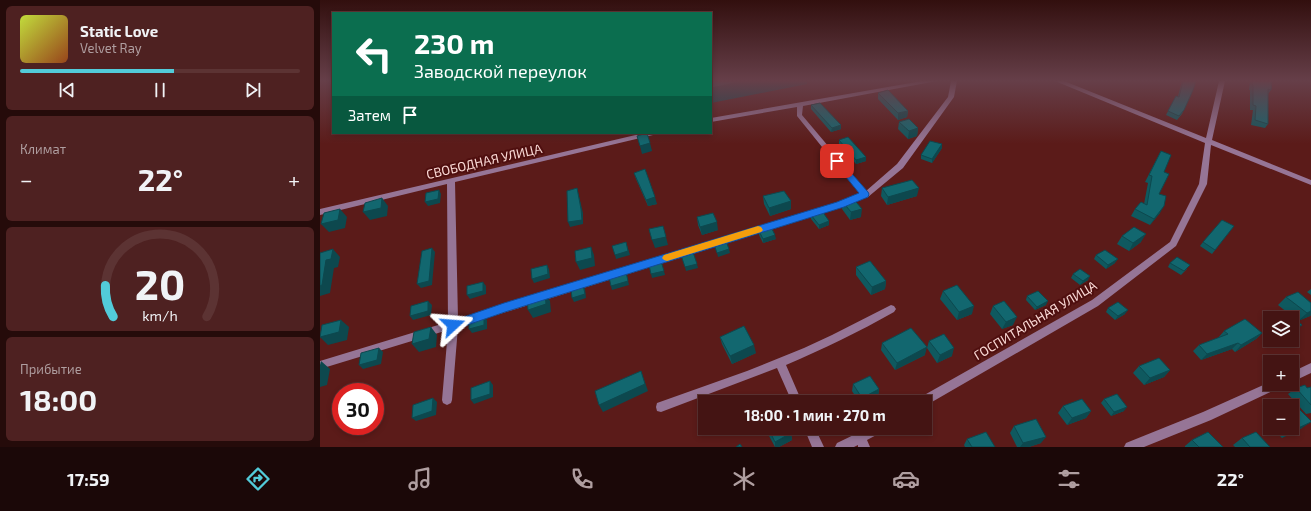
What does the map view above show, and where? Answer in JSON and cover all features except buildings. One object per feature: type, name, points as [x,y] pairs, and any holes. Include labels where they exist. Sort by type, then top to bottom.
[{"type":"street","points":[[712,120],[818,102]]},
{"type":"street","points":[[320,365],[840,205],[865,194],[900,166],[947,102]]},
{"type":"street","points":[[1109,102],[1311,183]]},
{"type":"street","name":"ГОСПИТАЛЬНАЯ УЛИЦА","points":[[932,397],[1095,303],[1173,244],[1203,184],[1208,142],[1217,102]]},
{"type":"street","points":[[800,105],[799,115],[865,194]]},
{"type":"street","name":"СВОБОДНАЯ УЛИЦА","points":[[320,212],[649,134]]},
{"type":"street","points":[[447,400],[453,325],[451,181]]},
{"type":"street","points":[[661,408],[780,363],[870,321],[891,309]]},
{"type":"street","points":[[780,363],[794,395]]},
{"type":"street","points":[[1299,374],[1311,368]]},
{"type":"street","points":[[1130,447],[1207,416],[1263,390]]},
{"type":"street","points":[[812,435],[818,447]]},
{"type":"street","points":[[841,447],[863,442],[870,435]]},
{"type":"slow traffic","points":[[667,258],[758,230]]},
{"type":"route","points":[[453,325],[840,205],[865,194],[837,161]]}]
